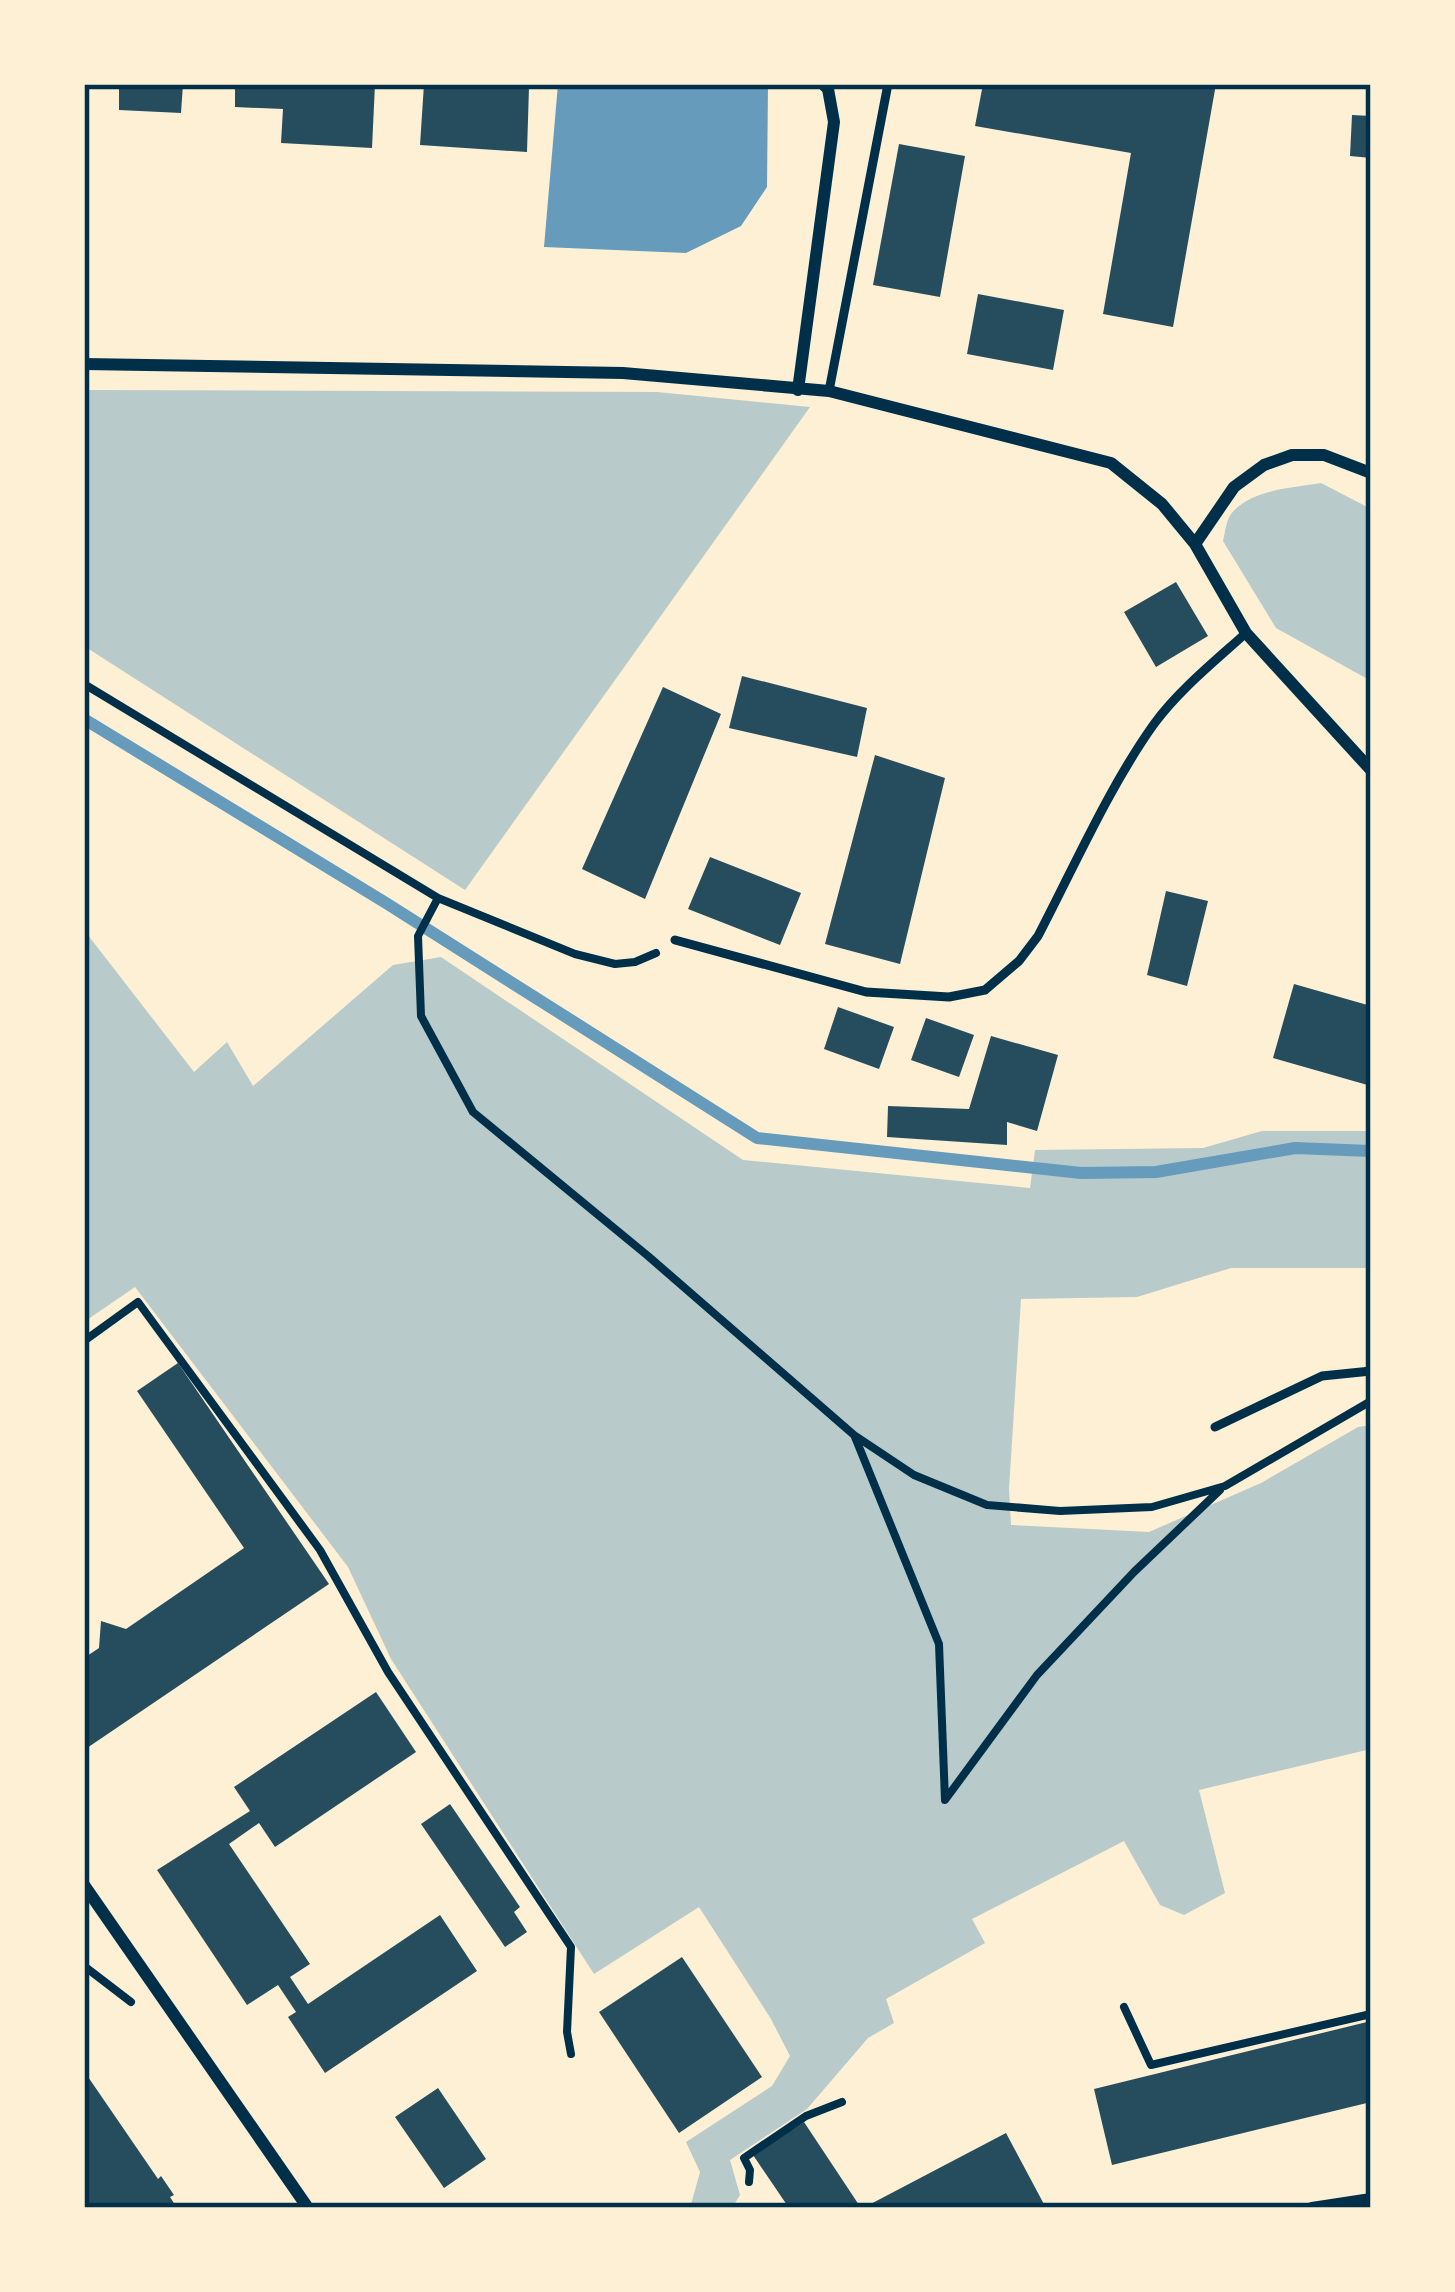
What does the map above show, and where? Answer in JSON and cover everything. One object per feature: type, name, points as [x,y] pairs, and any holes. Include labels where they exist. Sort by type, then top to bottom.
[{"type":"street","points":[[798,390],[834,122],[823,84]]},
{"type":"street","points":[[84,364],[623,373],[829,391],[1111,463],[1162,504],[1195,544],[1246,633],[1371,770]]},
{"type":"street","points":[[1195,544],[1234,487],[1264,465],[1292,455],[1324,455],[1371,473]]},
{"type":"street","points":[[84,1885],[308,2208]]},
{"type":"street","points":[[1312,2208],[1371,2199]]},
{"type":"lane","points":[[829,391],[887,84]]},
{"type":"lane","points":[[675,940],[866,992],[949,997],[985,990],[1019,961],[1038,936],[1126,768],[1156,722],[1246,633]]},
{"type":"lane","points":[[1214,1427],[1322,1376],[1371,1371]]},
{"type":"path","points":[[84,684],[438,898],[575,954],[615,964],[653,956],[675,940]]},
{"type":"path","points":[[438,898],[418,936],[422,1016],[472,1112],[648,1256],[854,1436],[914,1474],[987,1505],[1060,1511],[1152,1508],[1225,1486]]},
{"type":"path","points":[[84,1341],[138,1303],[320,1550],[388,1672],[571,1947],[567,2032],[571,2054]]},
{"type":"path","points":[[854,1436],[939,1644],[945,1800],[1037,1675],[1134,1572],[1225,1486],[1371,1401]]},
{"type":"path","points":[[1124,2007],[1151,2065],[1371,2014]]},
{"type":"path","points":[[748,2182],[750,2170],[744,2158],[806,2116],[842,2102]]},
{"type":"shaded area","points":[[84,390],[657,392],[810,407],[465,890],[84,646]]},
{"type":"shaded area","points":[[1321,483],[1371,509],[1371,681],[1276,628],[1223,541],[1231,514],[1249,499]]},
{"type":"shaded area","points":[[84,930],[194,1072],[227,1042],[253,1086],[393,965],[441,957],[743,1160],[1030,1188],[1035,1150],[1203,1148],[1262,1131],[1371,1131],[1371,1268],[1231,1268],[1137,1297],[1021,1299],[1009,1489],[1011,1525],[1149,1532],[1261,1483],[1358,1427],[1371,1425],[1371,1749],[1199,1790],[1225,1893],[1184,1915],[1160,1905],[1124,1841],[972,1919],[985,1943],[886,1999],[894,2023],[868,2038],[807,2109],[730,2160],[740,2195],[732,2208],[690,2208],[700,2172],[686,2142],[772,2086],[790,2056],[699,1907],[594,1974],[391,1659],[348,1567],[135,1287],[84,1322]]},
{"type":"water","points":[[558,84],[768,84],[767,187],[741,226],[686,253],[544,247]]},
{"type":"building","points":[[119,84],[183,84],[181,113],[119,110]]},
{"type":"building","points":[[235,84],[375,84],[372,148],[281,143],[283,109],[235,107]]},
{"type":"building","points":[[424,84],[529,87],[527,152],[420,145]]},
{"type":"building","points":[[983,84],[1216,84],[1173,327],[1103,314],[1131,153],[975,126]]},
{"type":"building","points":[[1352,115],[1371,116],[1371,158],[1350,156]]},
{"type":"building","points":[[899,144],[965,156],[940,297],[873,285]]},
{"type":"building","points":[[978,294],[1064,310],[1053,370],[967,354]]},
{"type":"building","points":[[1176,582],[1208,636],[1156,667],[1124,612]]},
{"type":"building","points":[[742,676],[867,708],[857,757],[729,728]]},
{"type":"building","points":[[663,687],[721,714],[645,899],[582,869]]},
{"type":"building","points":[[875,755],[945,778],[900,964],[825,944]]},
{"type":"building","points":[[710,857],[801,893],[780,945],[688,909]]},
{"type":"building","points":[[1166,891],[1208,901],[1187,986],[1147,975]]},
{"type":"building","points":[[1294,984],[1371,1006],[1371,1086],[1273,1058]]},
{"type":"building","points":[[838,1007],[894,1027],[879,1069],[824,1049]]},
{"type":"building","points":[[926,1018],[974,1035],[959,1077],[911,1060]]},
{"type":"building","points":[[991,1036],[1058,1055],[1037,1131],[1007,1122],[1007,1145],[887,1137],[888,1106],[969,1109]]},
{"type":"building","points":[[178,1363],[329,1584],[84,1750],[84,1658],[99,1648],[101,1621],[126,1629],[244,1548],[137,1391]]},
{"type":"building","points":[[376,1692],[416,1752],[275,1847],[259,1823],[229,1844],[310,1964],[290,1977],[308,2004],[440,1915],[477,1971],[325,2073],[288,2017],[296,2012],[278,1985],[247,2005],[157,1870],[250,1811],[234,1787]]},
{"type":"building","points":[[450,1804],[520,1907],[514,1912],[527,1932],[505,1947],[421,1824]]},
{"type":"building","points":[[682,1957],[762,2077],[679,2133],[599,2012]]},
{"type":"building","points":[[1371,2021],[1371,2102],[1112,2165],[1094,2089]]},
{"type":"building","points":[[84,2071],[174,2195],[170,2197],[177,2208],[87,2208],[84,2204]]},
{"type":"building","points":[[438,2088],[486,2159],[444,2188],[395,2117]]},
{"type":"building","points":[[804,2122],[861,2208],[789,2208],[753,2155]]},
{"type":"building","points":[[1006,2133],[1046,2208],[863,2208]]},
{"type":"waterway","points":[[84,719],[757,1138],[1081,1173],[1156,1172],[1295,1148],[1371,1151]]}]
